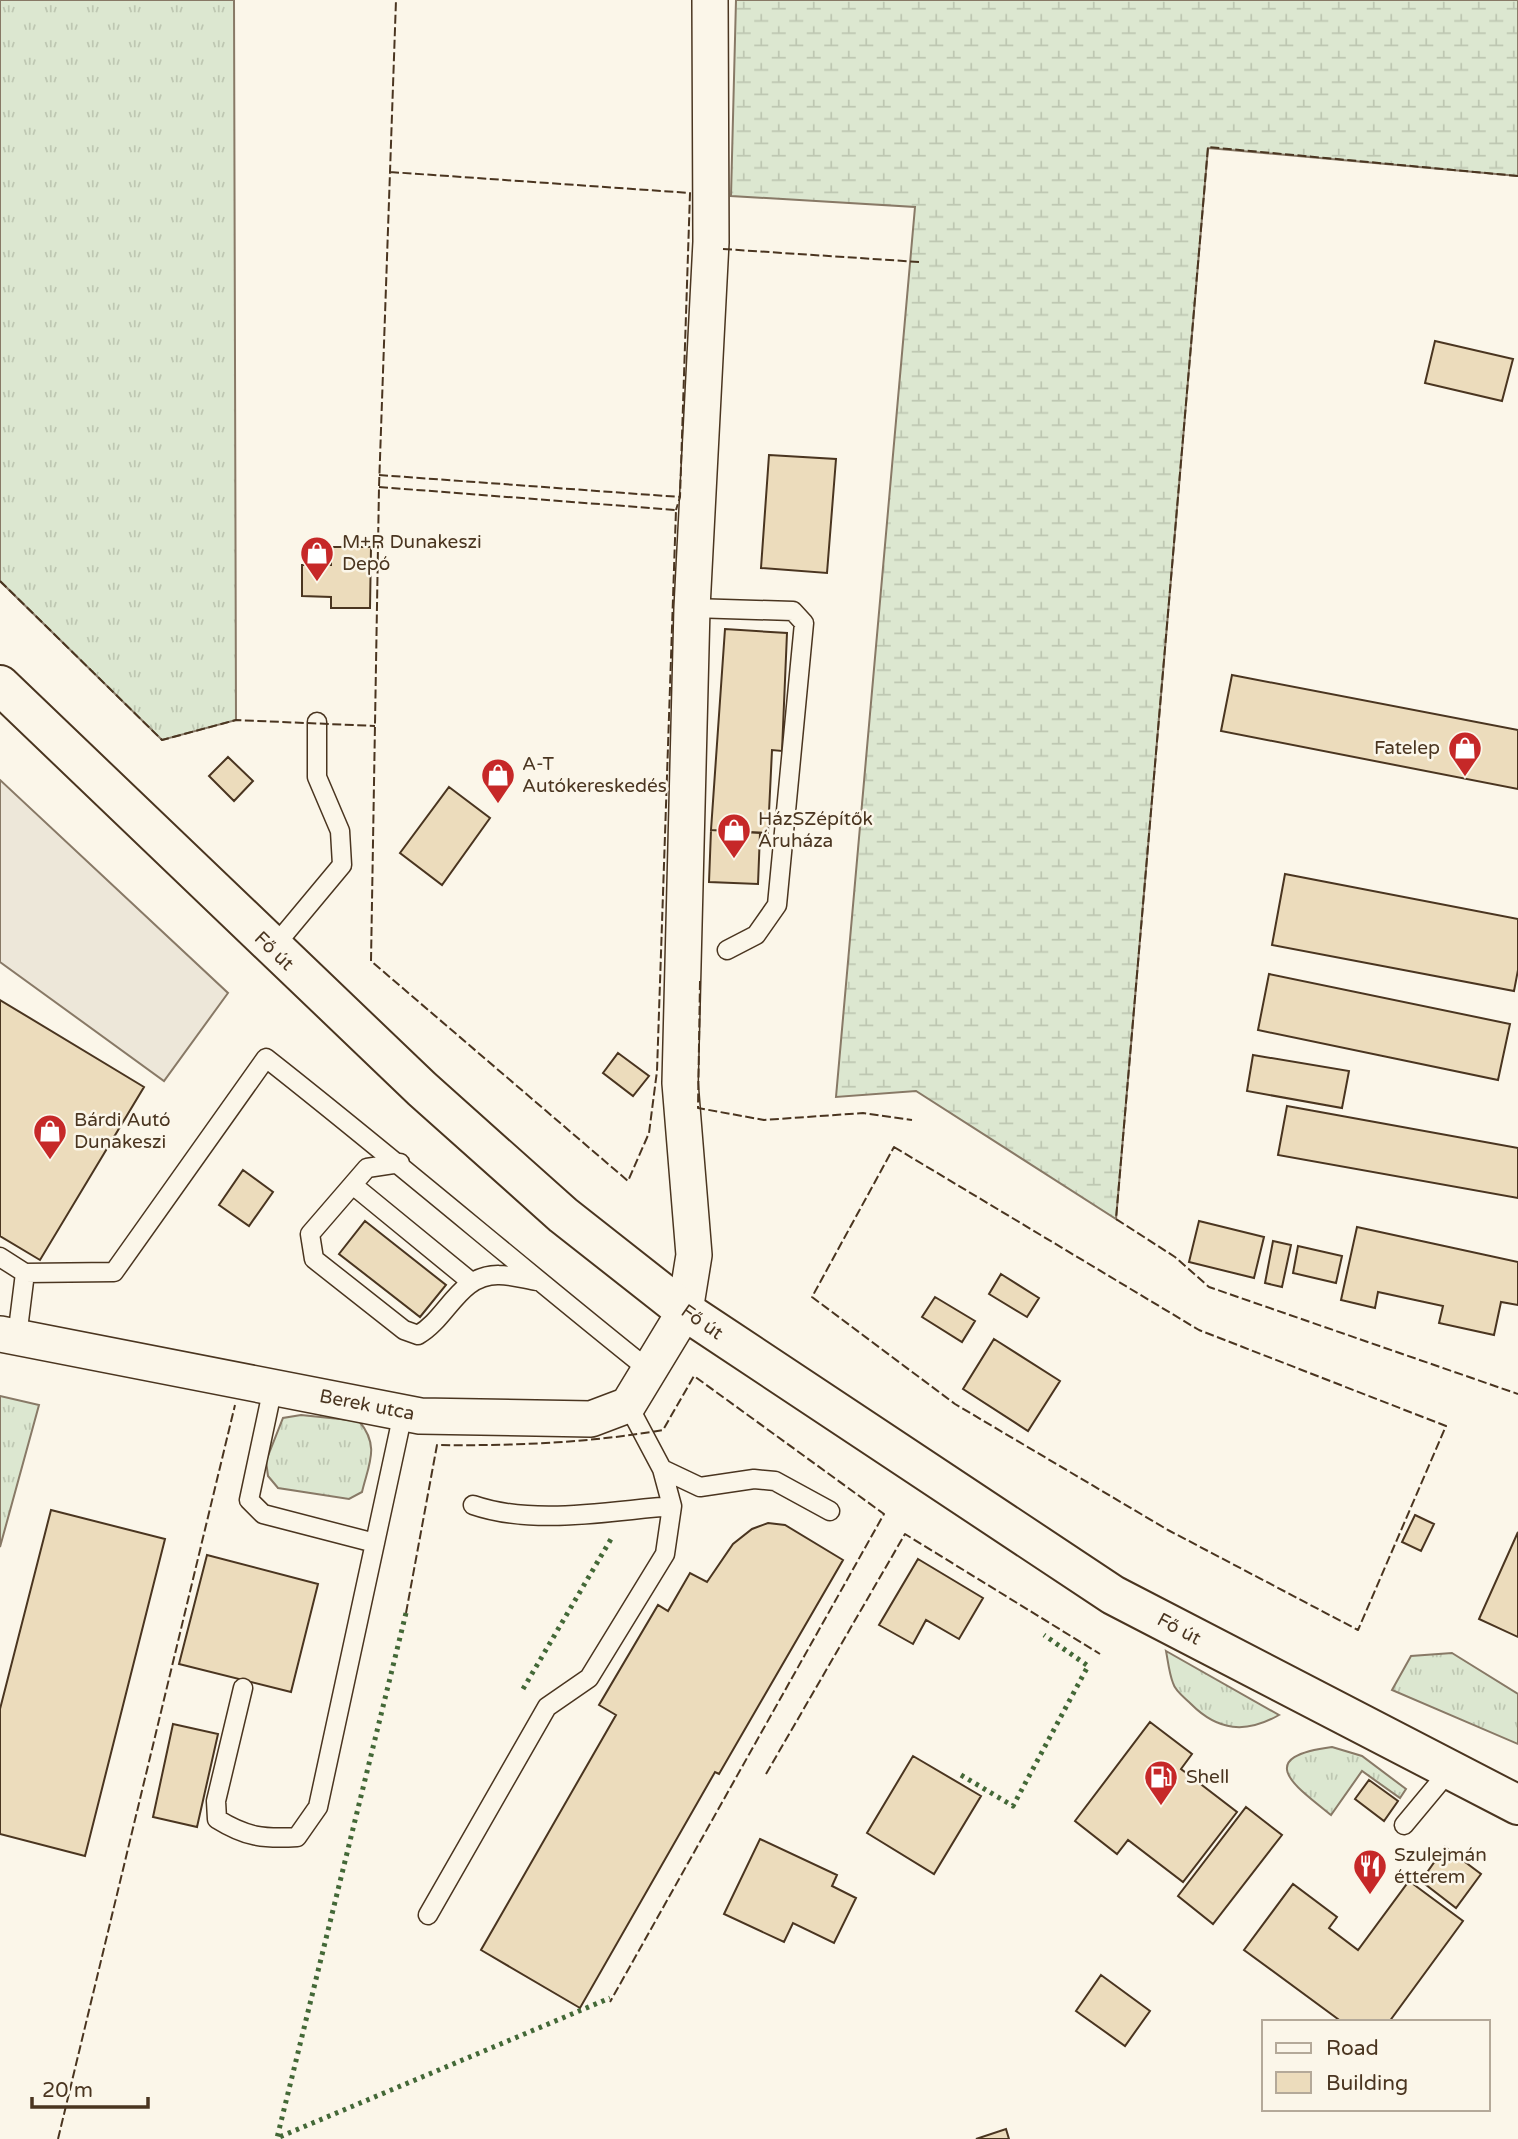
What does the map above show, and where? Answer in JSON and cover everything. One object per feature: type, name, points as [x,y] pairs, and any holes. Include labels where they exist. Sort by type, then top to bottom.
[{"type":"main road","name":"Fő út","points":[[0,685],[272,949],[422,1089],[564,1215],[685,1311],[1113,1595],[1518,1805]]},
{"type":"street","points":[[628,1405],[685,1311],[694,1255],[680,1083],[692,608],[711,242],[710,0]]},
{"type":"street","name":"Berek utca","points":[[8,1336],[419,1416],[591,1419],[628,1405]]},
{"type":"lane","points":[[692,608],[793,611],[804,623],[777,905],[756,935],[727,950]]},
{"type":"lane","points":[[272,949],[342,865],[340,831],[317,777],[317,722]]},
{"type":"lane","points":[[0,1257],[25,1273],[114,1272],[266,1058],[400,1163],[537,1281],[649,1370]]},
{"type":"lane","points":[[400,1163],[367,1168],[310,1234],[314,1259],[404,1330],[418,1335],[428,1329],[470,1281],[497,1275],[537,1281]]},
{"type":"lane","points":[[354,1186],[470,1281]]},
{"type":"lane","points":[[8,1336],[25,1273]]},
{"type":"lane","points":[[273,1387],[249,1500],[262,1514],[375,1542]]},
{"type":"lane","points":[[428,1915],[547,1707],[589,1678],[665,1554],[672,1506],[662,1469],[628,1405]]},
{"type":"lane","points":[[243,1688],[216,1801],[217,1819],[240,1833],[269,1839],[297,1837],[317,1807],[403,1413]]},
{"type":"lane","points":[[662,1469],[700,1487],[754,1479],[775,1481],[830,1511]]},
{"type":"lane","points":[[473,1505],[496,1513],[558,1515],[672,1506]]},
{"type":"lane","points":[[1404,1825],[1448,1771]]},
{"type":"green space","points":[[0,0],[234,0],[236,720],[162,740],[0,581]]},
{"type":"green space","points":[[736,0],[1518,0],[1518,176],[1208,148],[1116,1219],[916,1091],[836,1097],[915,207],[731,196]]},
{"type":"green space","points":[[0,1396],[39,1405],[0,1547]]},
{"type":"green space","points":[[301,1415],[359,1421],[371,1447],[370,1463],[362,1492],[349,1499],[278,1488],[268,1476],[266,1461],[283,1418]]},
{"type":"green space","points":[[1166,1651],[1279,1715],[1244,1727],[1233,1727],[1212,1720],[1183,1697],[1174,1686]]},
{"type":"green space","points":[[1452,1653],[1518,1694],[1518,1744],[1392,1690],[1411,1656]]},
{"type":"green space","points":[[1332,1747],[1362,1756],[1406,1789],[1400,1798],[1362,1771],[1331,1815],[1294,1783],[1288,1774],[1287,1765],[1294,1758],[1308,1752]]},
{"type":"shaded area","points":[[0,780],[228,993],[164,1081],[0,962]]},
{"type":"building","points":[[1435,341],[1513,359],[1502,401],[1425,383]]},
{"type":"building","points":[[769,455],[836,459],[827,573],[761,568]]},
{"type":"building","points":[[331,547],[371,547],[370,608],[331,608],[331,597],[302,596],[302,565],[331,565]]},
{"type":"building","points":[[725,629],[787,633],[782,751],[772,750],[768,833],[711,830]]},
{"type":"building","points":[[1232,675],[1518,730],[1518,789],[1221,731]]},
{"type":"building","points":[[228,757],[253,781],[234,801],[209,776]]},
{"type":"building","points":[[449,787],[490,818],[442,885],[400,853]]},
{"type":"building","points":[[711,830],[760,833],[758,884],[709,882]]},
{"type":"building","points":[[1285,874],[1518,919],[1518,970],[1514,991],[1272,945]]},
{"type":"building","points":[[1269,974],[1510,1024],[1498,1080],[1258,1030]]},
{"type":"building","name":"Bárdi Autó Dunakeszi","points":[[0,1000],[144,1087],[40,1260],[0,1236]]},
{"type":"building","points":[[618,1053],[649,1076],[633,1096],[603,1073]]},
{"type":"building","points":[[1253,1055],[1349,1071],[1342,1108],[1247,1091]]},
{"type":"building","points":[[1287,1106],[1518,1148],[1518,1198],[1278,1155]]},
{"type":"building","points":[[243,1170],[273,1192],[249,1226],[219,1205]]},
{"type":"building","points":[[365,1221],[446,1285],[420,1317],[339,1254]]},
{"type":"building","points":[[1199,1221],[1264,1237],[1254,1278],[1189,1262]]},
{"type":"building","points":[[1357,1227],[1518,1262],[1518,1305],[1501,1302],[1494,1335],[1439,1323],[1443,1306],[1378,1292],[1375,1308],[1341,1300]]},
{"type":"building","points":[[1273,1241],[1291,1245],[1282,1287],[1265,1283]]},
{"type":"building","points":[[1298,1246],[1342,1256],[1336,1283],[1293,1273]]},
{"type":"building","points":[[1001,1274],[1039,1298],[1027,1317],[989,1294]]},
{"type":"building","points":[[935,1297],[975,1321],[962,1342],[922,1317]]},
{"type":"building","points":[[994,1339],[1060,1381],[1028,1431],[963,1389]]},
{"type":"building","points":[[51,1510],[165,1539],[85,1856],[0,1834],[0,1709]]},
{"type":"building","points":[[1415,1515],[1434,1524],[1421,1551],[1402,1542]]},
{"type":"building","points":[[768,1523],[785,1525],[843,1560],[719,1774],[715,1772],[580,2008],[481,1950],[616,1715],[599,1705],[658,1605],[668,1611],[690,1573],[707,1582],[733,1544],[752,1529]]},
{"type":"building","points":[[1518,1532],[1518,1637],[1479,1619]]},
{"type":"building","points":[[207,1555],[318,1584],[291,1692],[179,1664]]},
{"type":"building","points":[[918,1559],[983,1598],[959,1639],[926,1620],[913,1644],[879,1625]]},
{"type":"building","points":[[1150,1722],[1192,1754],[1181,1769],[1237,1812],[1183,1882],[1128,1840],[1117,1854],[1075,1821]]},
{"type":"building","points":[[173,1724],[218,1734],[197,1827],[153,1817]]},
{"type":"building","points":[[913,1756],[981,1796],[934,1874],[867,1833]]},
{"type":"building","points":[[1369,1780],[1398,1801],[1384,1821],[1355,1799]]},
{"type":"building","points":[[1246,1807],[1282,1835],[1213,1924],[1178,1896]]},
{"type":"building","points":[[760,1839],[837,1875],[832,1886],[856,1898],[834,1943],[793,1923],[784,1942],[724,1914]]},
{"type":"building","points":[[1445,1847],[1481,1874],[1456,1908],[1421,1881]]},
{"type":"building","points":[[1409,1881],[1463,1921],[1390,2020],[1339,2020],[1244,1950],[1293,1884],[1337,1917],[1329,1928],[1358,1950]]},
{"type":"building","points":[[1101,1975],[1150,2011],[1125,2046],[1076,2011]]},
{"type":"building","points":[[1006,2129],[1009,2139],[976,2139]]},
{"type":"hedge","points":[[523,1689],[611,1539]]},
{"type":"hedge","points":[[406,1613],[277,2138],[610,1998]]},
{"type":"hedge","points":[[961,1775],[1013,1806],[1088,1666],[1044,1635]]},
{"type":"fence","points":[[379,487],[676,510],[657,1071],[649,1133],[628,1181],[371,961],[379,487],[396,0]]},
{"type":"fence","points":[[1518,176],[1208,147],[1116,1219],[1175,1257],[1209,1287],[1518,1394]]},
{"type":"fence","points":[[390,172],[690,193],[680,497],[676,510]]},
{"type":"fence","points":[[723,249],[919,262]]},
{"type":"fence","points":[[379,475],[680,497]]},
{"type":"fence","points":[[0,581],[162,740],[236,720],[375,726]]},
{"type":"fence","points":[[700,981],[698,1108],[764,1120],[863,1113],[912,1120]]},
{"type":"fence","points":[[894,1147],[1199,1330],[1446,1426],[1358,1630],[1168,1530],[955,1404],[812,1297],[894,1147]]},
{"type":"fence","points":[[406,1613],[437,1445],[550,1443],[663,1430],[694,1376],[884,1514],[610,2002]]},
{"type":"fence","points":[[58,2139],[235,1405]]},
{"type":"fence","points":[[766,1774],[905,1534],[1100,1654]]},
{"type":"place","name":"M+R Dunakeszi Depó","points":[[317,583]]},
{"type":"place","name":"Fatelep","points":[[1465,778]]},
{"type":"place","name":"A-T Autókereskedés","points":[[498,805]]},
{"type":"place","name":"HázSZépítők Áruháza","points":[[734,860]]},
{"type":"place","name":"Bárdi Autó Dunakeszi","points":[[50,1161]]},
{"type":"place","name":"Shell","points":[[1161,1807]]},
{"type":"place","name":"Szulejmán étterem","points":[[1370,1896]]}]
